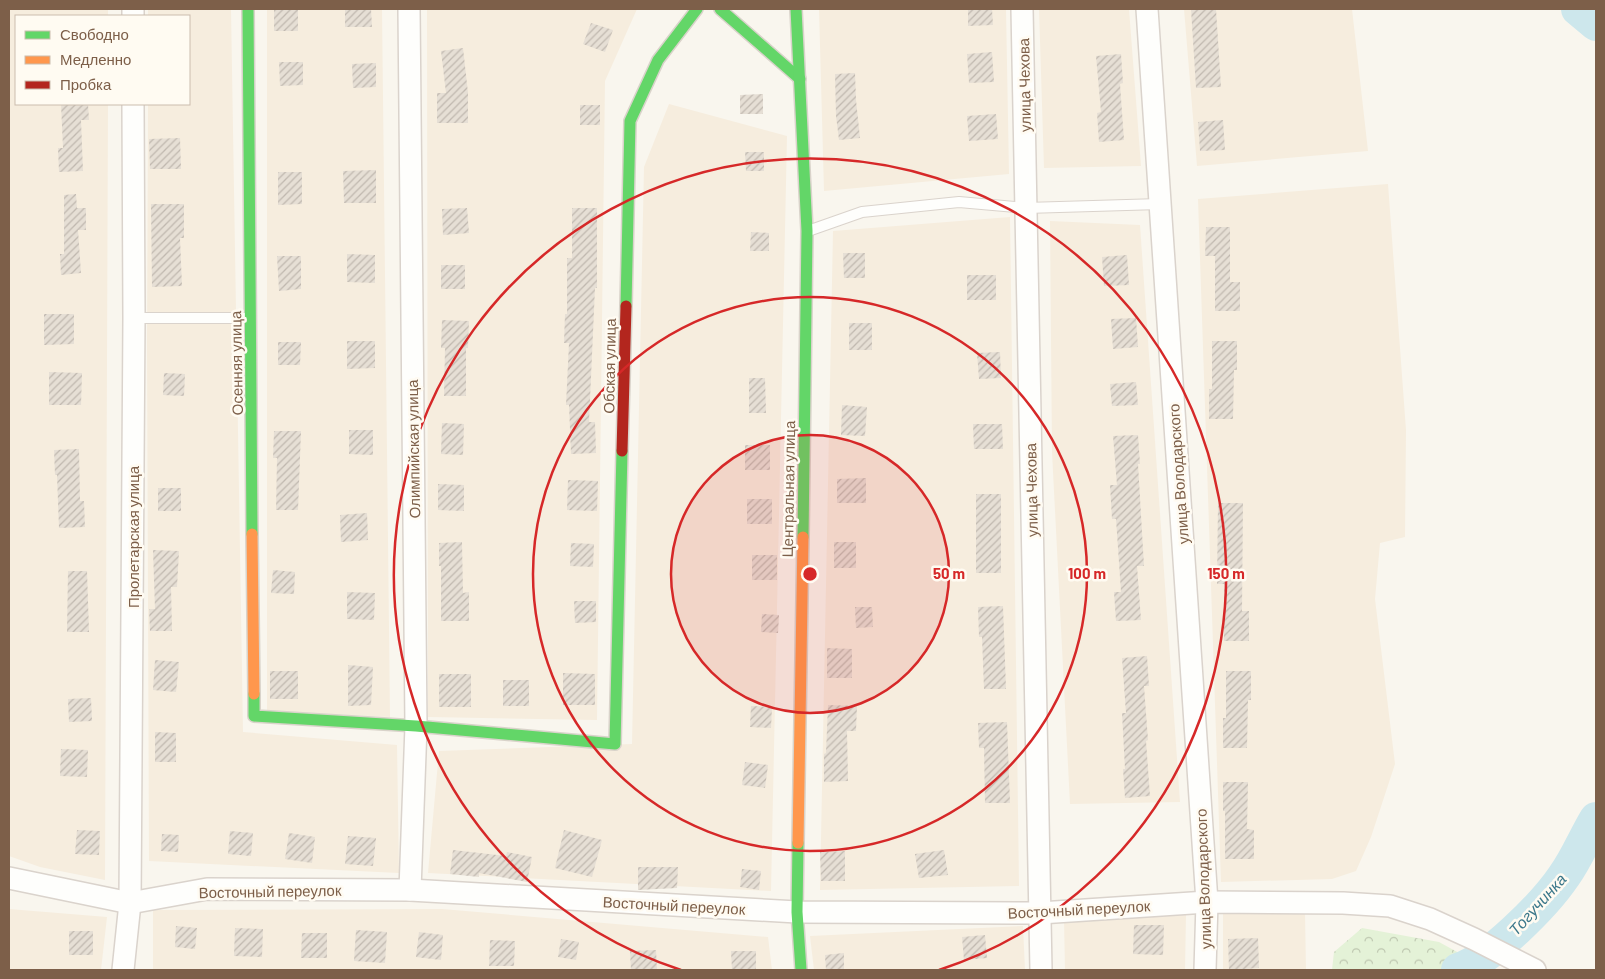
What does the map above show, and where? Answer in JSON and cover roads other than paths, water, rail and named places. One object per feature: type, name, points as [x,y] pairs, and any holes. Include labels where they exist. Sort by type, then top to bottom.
[{"type":"street","name":"Осенняя улица","points":[[248,9],[254,716],[416,726]]},
{"type":"street","name":"Олимпийская улица","points":[[409,9],[416,726],[410,890]]},
{"type":"street","name":"Обская улица","points":[[416,726],[615,744],[630,121],[658,60],[697,9]]},
{"type":"street","points":[[720,9],[800,79]]},
{"type":"street","name":"Центральная улица","points":[[796,9],[807,231],[797,912],[801,970]]},
{"type":"street","name":"улица Чехова","points":[[1022,9],[1042,970]]},
{"type":"street","name":"улица Володарского","points":[[1147,9],[1207,902],[1205,970]]},
{"type":"street","name":"Пролетарская улица","points":[[123,970],[130,903],[134,105]]},
{"type":"street","name":"Восточный переулок","points":[[9,878],[130,903],[207,889],[410,890],[797,912],[1040,913],[1207,902],[1343,902],[1390,906],[1430,919],[1474,938],[1535,970]]},
{"type":"lane","points":[[807,231],[862,212],[959,202],[1026,208],[1160,204]]},
{"type":"lane","points":[[134,318],[250,318]]},
{"type":"waterway","name":"Тогучинка","points":[[1578,9],[1596,24]]},
{"type":"waterway","name":"Тогучинка","points":[[1458,970],[1471,964],[1501,943],[1544,901],[1569,869],[1596,819]]}]
